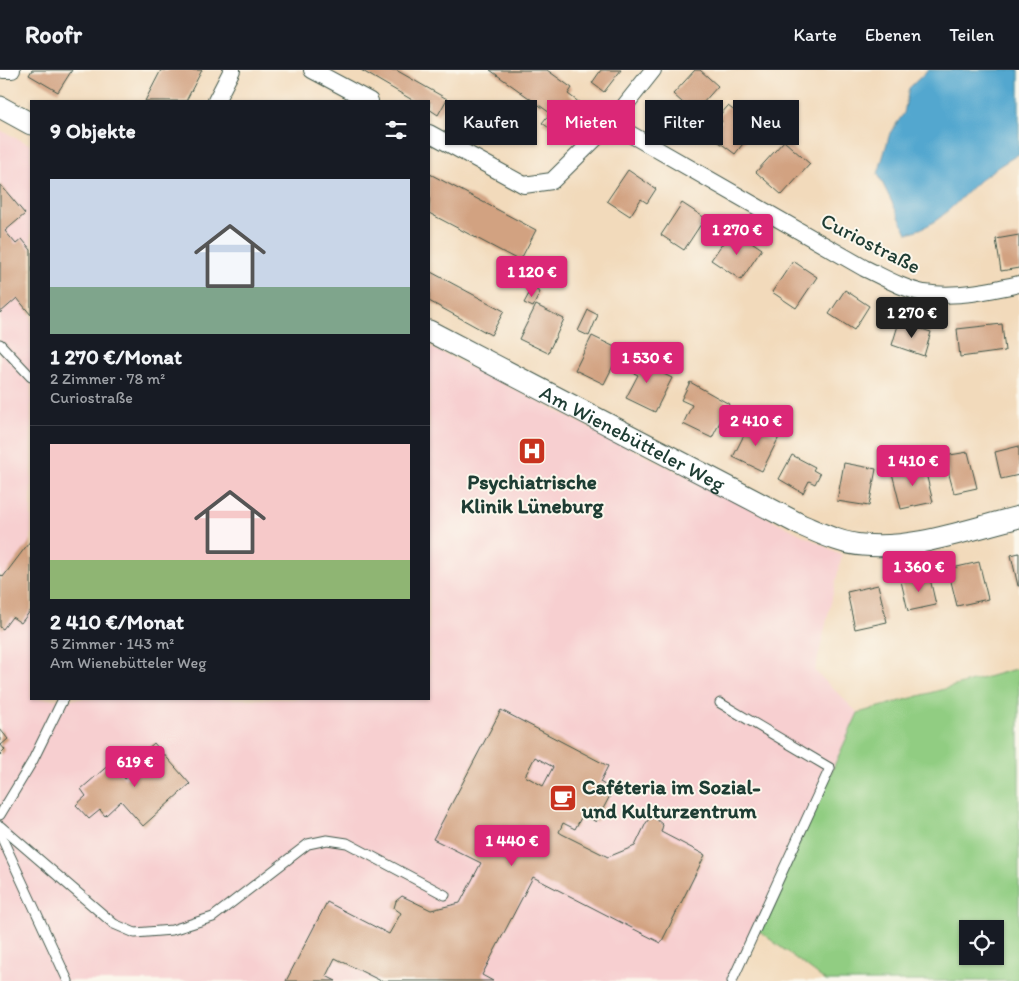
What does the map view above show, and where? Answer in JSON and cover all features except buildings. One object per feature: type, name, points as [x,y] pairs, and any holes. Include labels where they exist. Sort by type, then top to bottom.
[{"type":"street","points":[[3,70],[12,70]]},
{"type":"street","points":[[217,100],[232,70]]},
{"type":"street","points":[[312,70],[368,100]]},
{"type":"street","points":[[629,100],[653,70]]},
{"type":"street","points":[[0,107],[30,123]]},
{"type":"street","points":[[430,134],[524,185],[552,181],[589,145]]},
{"type":"street","name":"Curiostraße","points":[[635,137],[864,268],[902,286],[923,293],[952,295],[985,292],[1019,284]]},
{"type":"street","name":"Am Wienebütteler Weg","points":[[430,332],[801,525],[838,540],[863,546],[908,543],[1019,517]]},
{"type":"lane","points":[[0,344],[30,375]]},
{"type":"lane","points":[[0,814],[32,762],[63,700]]},
{"type":"lane","points":[[720,703],[830,768],[732,981]]},
{"type":"lane","points":[[0,826],[114,924],[135,933],[172,930],[213,917],[308,844],[327,840],[355,847],[445,895]]},
{"type":"lane","points":[[0,834],[68,981]]},
{"type":"shaded area","name":"Psychiatrische Klinik Lüneburg","points":[[0,130],[30,145],[30,700],[430,700],[430,347],[842,555],[815,671],[858,713],[736,981],[0,981]]},
{"type":"green space","points":[[1019,668],[1019,981],[826,981],[759,931],[858,713]]},
{"type":"water","points":[[928,70],[1019,70],[1019,154],[980,180],[938,219],[919,230],[907,233],[878,174],[890,133],[904,113],[909,88]]},
{"type":"place","name":"Psychiatrische Klinik Lüneburg","points":[[532,451]]},
{"type":"place","name":"Caféteria im Sozial- und Kulturzentrum","points":[[563,798]]}]
